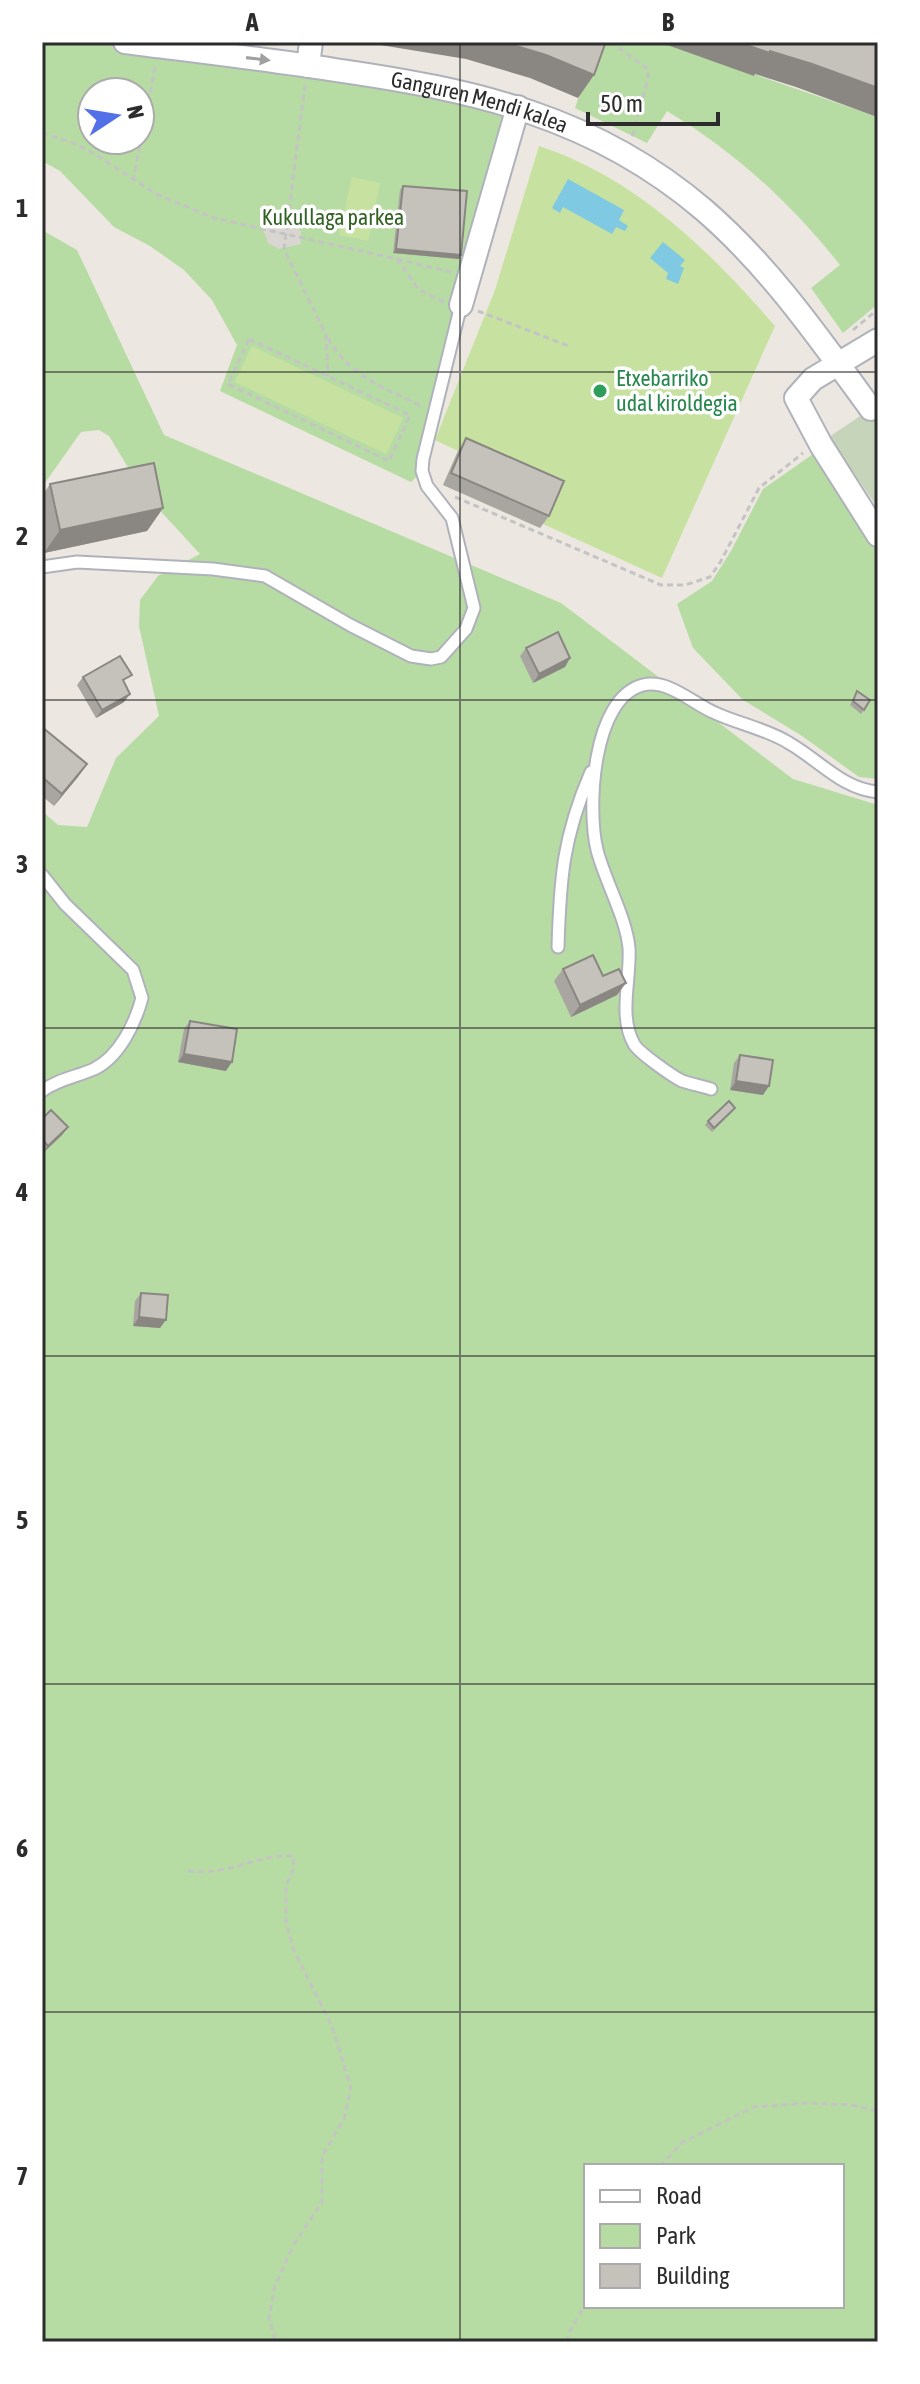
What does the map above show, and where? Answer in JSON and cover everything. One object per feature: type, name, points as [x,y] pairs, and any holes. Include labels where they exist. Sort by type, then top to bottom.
[{"type":"street","name":"Ganguren Mendi kalea","points":[[125,42],[307,76],[429,84],[518,107],[566,125],[626,156],[684,195],[737,241],[789,297],[871,409]]},
{"type":"street","points":[[307,76],[311,42]]},
{"type":"street","points":[[461,305],[518,107]]},
{"type":"street","points":[[878,340],[832,356],[796,398],[821,445],[878,535]]},
{"type":"lane","points":[[42,567],[77,562],[213,569],[265,576],[411,656],[441,657],[466,629],[474,608],[452,518],[427,486],[422,471],[461,305]]},
{"type":"lane","points":[[558,947],[561,873],[568,833],[593,768],[606,723],[622,701],[639,686],[654,684],[678,692],[713,713],[787,741],[839,779],[862,790],[878,792]]},
{"type":"lane","points":[[593,768],[596,845],[629,947],[627,1029],[635,1048],[681,1080],[711,1089]]},
{"type":"lane","points":[[42,875],[65,904],[133,970],[142,998],[125,1037],[104,1063],[56,1082],[42,1091]]},
{"type":"path","points":[[610,42],[648,69],[648,79],[626,156]]},
{"type":"path","points":[[133,181],[156,63]]},
{"type":"path","points":[[307,76],[284,249],[338,355],[353,371],[435,413]]},
{"type":"path","points":[[42,133],[71,142],[156,194],[214,218],[468,275]]},
{"type":"path","points":[[397,259],[419,290],[439,301],[461,305],[571,347]]},
{"type":"path","points":[[832,356],[878,309]]},
{"type":"path","points":[[326,335],[328,376]]},
{"type":"path","points":[[249,339],[328,376],[410,415],[389,461],[228,384],[249,339]]},
{"type":"path","points":[[456,498],[661,585],[685,585],[710,577],[759,488],[799,454],[821,445]]},
{"type":"path","points":[[188,1871],[207,1873],[231,1870],[277,1855],[293,1856],[294,1867],[286,1886],[286,1922],[293,1949],[332,2026],[351,2088],[344,2119],[322,2156],[322,2202],[294,2244],[275,2286],[269,2318],[276,2342]]},
{"type":"path","points":[[662,2164],[683,2142],[754,2107],[809,2103],[851,2105],[878,2111]]},
{"type":"path","points":[[567,2342],[584,2307]]},
{"type":"green space","name":"Kukullaga parkea","points":[[42,42],[125,42],[518,107],[422,471],[411,482],[220,391],[237,345],[212,300],[184,270],[150,246],[114,227],[60,171],[42,161]]},
{"type":"green space","points":[[525,42],[661,42],[878,117],[878,304],[843,333],[811,288],[840,265],[781,199],[716,144],[667,111],[647,143],[575,108],[589,67]]},
{"type":"green space","name":"Etxebarriko udal kiroldegia","points":[[539,146],[574,160],[639,197],[698,245],[775,326],[662,578],[543,524],[540,528],[443,485],[458,451],[435,440],[495,290]]},
{"type":"green space","points":[[352,177],[380,183],[368,241],[339,235]]},
{"type":"green space","points":[[42,230],[77,250],[164,435],[561,603],[793,779],[878,805],[878,2342],[42,2342],[42,811],[58,825],[87,827],[116,758],[159,716],[139,626],[140,600],[158,576],[200,554],[143,492],[109,436],[99,430],[81,432],[42,487]]},
{"type":"green space","points":[[252,346],[403,418],[386,454],[235,382]]},
{"type":"green space","points":[[878,404],[878,508],[829,437]]},
{"type":"green space","points":[[816,452],[878,548],[878,779],[859,777],[802,736],[743,700],[693,648],[677,604],[712,581],[763,489]]},
{"type":"shaded area","points":[[268,221],[289,222],[297,228],[301,232],[301,244],[279,249],[268,243],[262,227]]},
{"type":"water","points":[[568,179],[624,210],[619,220],[628,226],[625,231],[616,227],[612,234],[563,207],[560,213],[552,208]]},
{"type":"water","points":[[663,242],[685,260],[680,266],[684,268],[678,284],[666,279],[668,273],[650,258]]},
{"type":"building","points":[[503,42],[605,44],[594,75],[546,55]]},
{"type":"building","points":[[738,42],[873,42],[878,44],[878,88],[812,64]]},
{"type":"building","points":[[403,186],[467,191],[461,255],[396,249]]},
{"type":"building","points":[[466,438],[564,481],[549,516],[451,473]]},
{"type":"building","points":[[154,463],[163,508],[60,530],[50,484]]},
{"type":"building","points":[[558,632],[570,658],[539,674],[526,648]]},
{"type":"building","points":[[120,656],[132,675],[123,680],[130,694],[102,710],[83,677]]},
{"type":"building","points":[[857,691],[870,700],[864,710],[853,701]]},
{"type":"building","points":[[42,727],[87,764],[62,794],[42,777]]},
{"type":"building","points":[[593,955],[603,976],[619,969],[626,983],[580,1005],[563,969]]},
{"type":"building","points":[[190,1021],[237,1029],[232,1062],[184,1054]]},
{"type":"building","points":[[740,1055],[773,1060],[769,1086],[736,1081]]},
{"type":"building","points":[[729,1101],[735,1108],[714,1128],[708,1121]]},
{"type":"building","points":[[51,1110],[68,1127],[48,1146],[42,1139],[42,1119]]},
{"type":"building","points":[[141,1293],[168,1295],[166,1320],[139,1317]]},
{"type":"place","name":"Etxebarriko udal kiroldegia","points":[[600,391]]}]
